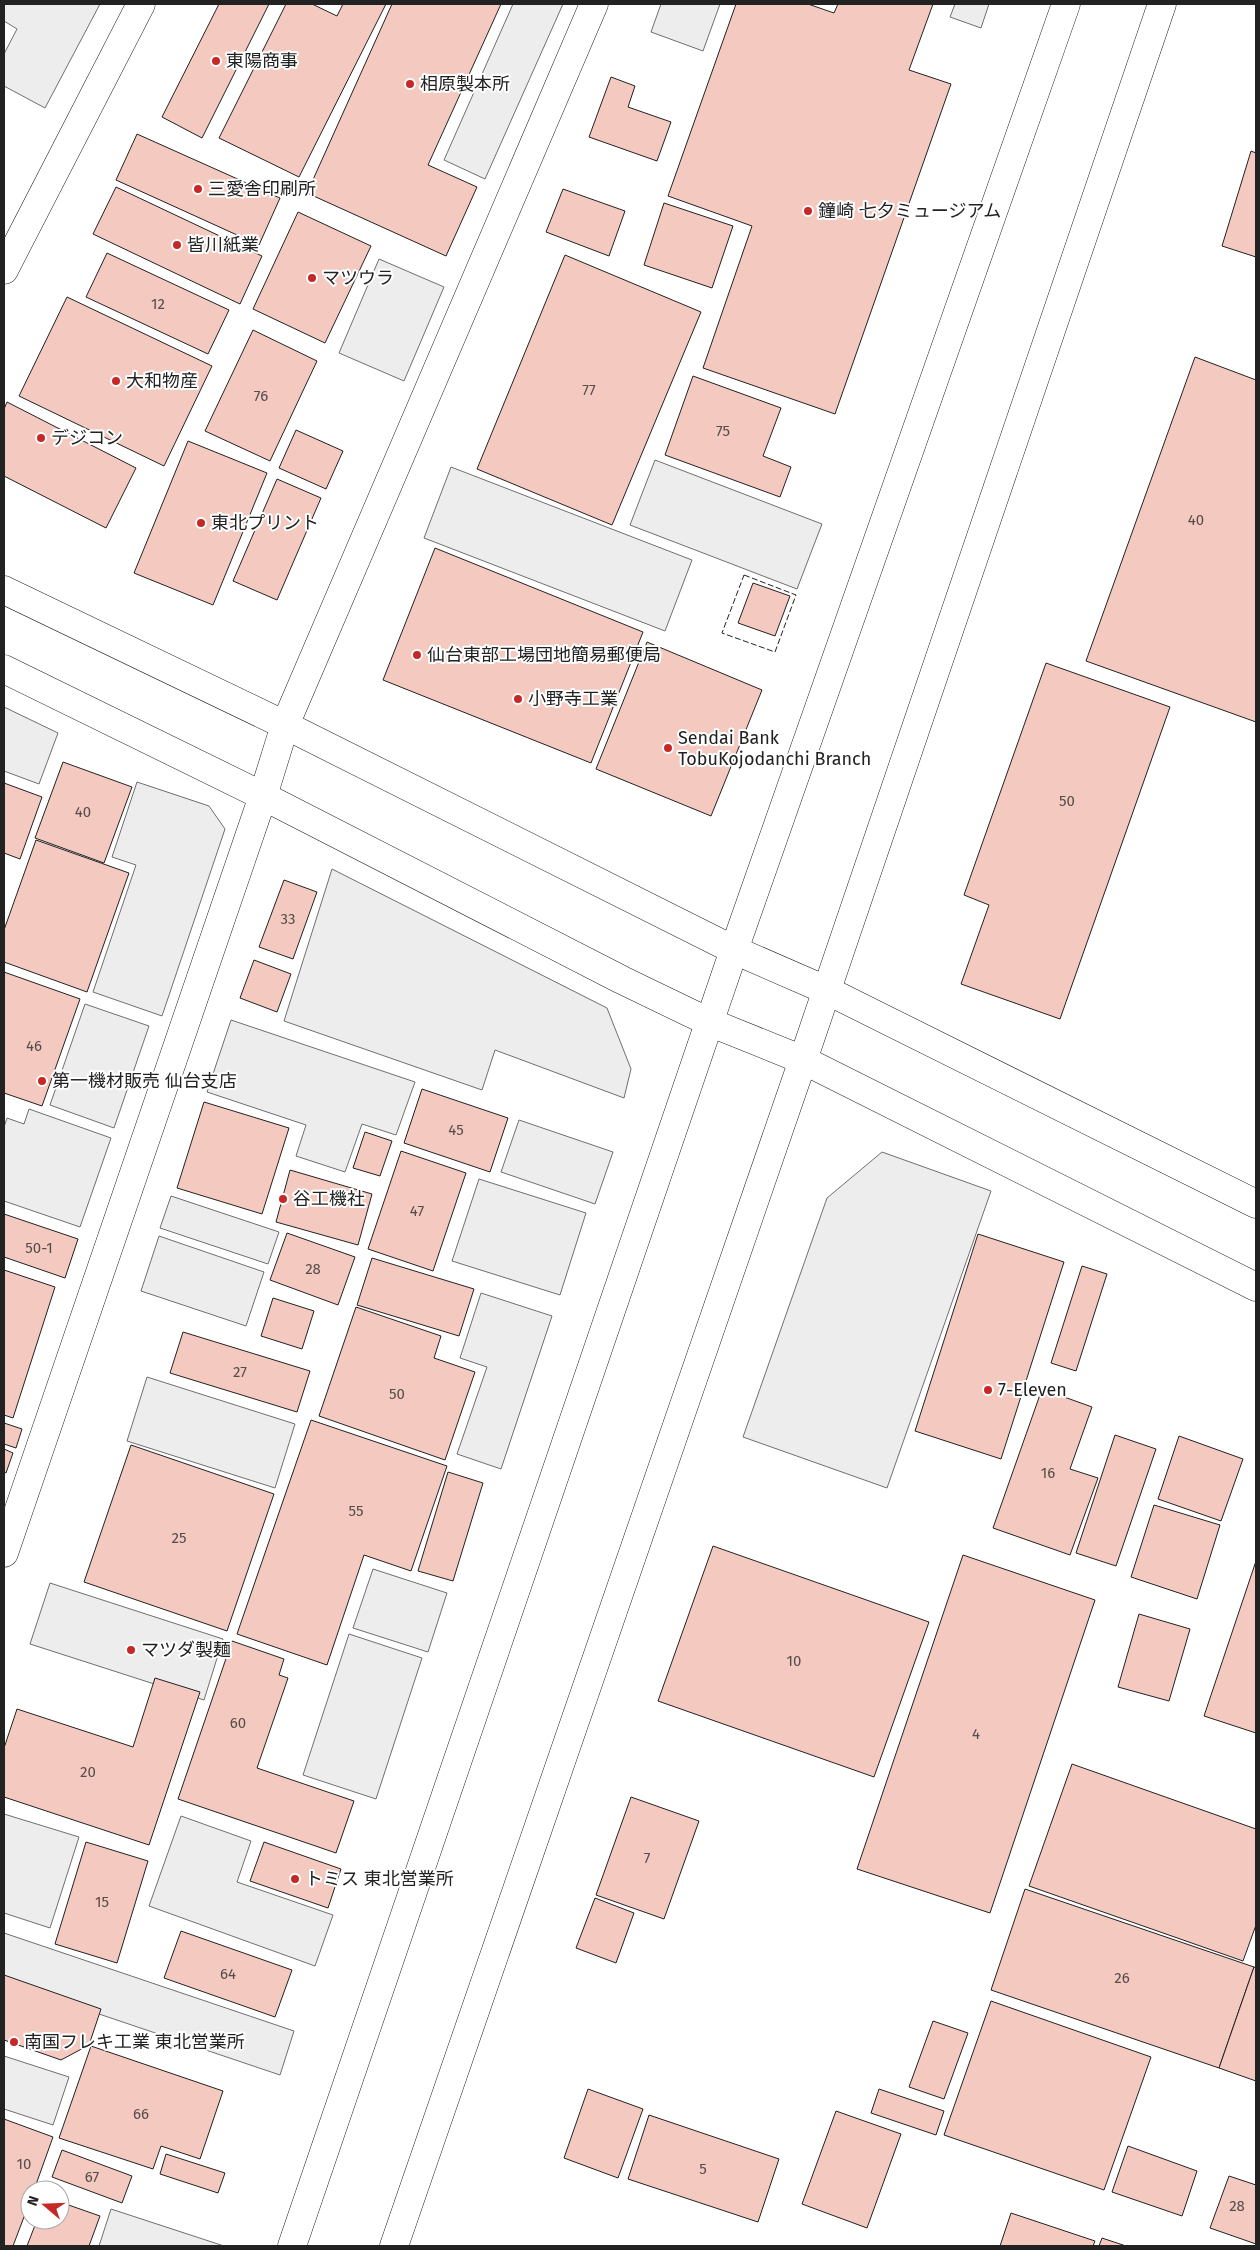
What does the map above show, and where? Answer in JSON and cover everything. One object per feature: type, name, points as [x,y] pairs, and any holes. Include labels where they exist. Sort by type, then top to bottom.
[{"type":"street","points":[[4,270],[141,4]]},
{"type":"street","points":[[4,1553],[263,796],[285,725],[594,4]]},
{"type":"street","points":[[292,2246],[709,1022],[1066,4]]},
{"type":"street","points":[[394,2246],[804,1060],[826,990],[1162,4]]},
{"type":"street","points":[[4,590],[285,725],[734,950],[826,990],[1256,1204]]},
{"type":"street","points":[[4,669],[263,796],[622,980],[709,1022],[804,1060],[1256,1287]]},
{"type":"shaded area","points":[[4,4],[100,4],[45,108],[4,86],[4,54],[17,29],[4,21]]},
{"type":"shaded area","points":[[513,4],[563,4],[485,179],[444,160]]},
{"type":"shaded area","points":[[661,4],[720,4],[703,51],[651,32]]},
{"type":"shaded area","points":[[955,4],[989,4],[981,28],[950,17]]},
{"type":"shaded area","points":[[379,259],[444,287],[404,381],[339,353]]},
{"type":"shaded area","points":[[655,460],[822,524],[797,589],[630,525]]},
{"type":"shaded area","points":[[451,467],[692,560],[665,631],[424,538]]},
{"type":"shaded area","points":[[4,707],[58,733],[39,784],[4,771]]},
{"type":"shaded area","points":[[137,782],[209,806],[225,829],[162,1016],[93,992],[136,865],[112,857]]},
{"type":"shaded area","points":[[332,869],[607,1008],[631,1069],[624,1098],[495,1050],[482,1090],[284,1021]]},
{"type":"shaded area","points":[[85,1004],[149,1026],[114,1128],[50,1105]]},
{"type":"shaded area","points":[[231,1020],[415,1082],[396,1135],[362,1124],[345,1172],[296,1156],[306,1125],[207,1092]]},
{"type":"shaded area","points":[[29,1109],[111,1138],[80,1227],[4,1201],[4,1127],[7,1118],[24,1124]]},
{"type":"shaded area","points":[[519,1120],[613,1152],[595,1204],[501,1172]]},
{"type":"shaded area","points":[[882,1152],[991,1191],[887,1488],[743,1437],[827,1198]]},
{"type":"shaded area","points":[[479,1179],[586,1213],[560,1295],[452,1261]]},
{"type":"shaded area","points":[[171,1196],[279,1232],[268,1264],[160,1228]]},
{"type":"shaded area","points":[[159,1236],[264,1272],[246,1326],[141,1291]]},
{"type":"shaded area","points":[[481,1293],[552,1316],[501,1469],[457,1454],[487,1367],[460,1358]]},
{"type":"shaded area","points":[[147,1377],[295,1424],[275,1488],[127,1441]]},
{"type":"shaded area","points":[[373,1569],[447,1593],[428,1652],[353,1628]]},
{"type":"shaded area","points":[[50,1583],[223,1639],[204,1700],[30,1644]]},
{"type":"shaded area","points":[[349,1634],[422,1658],[376,1799],[303,1775]]},
{"type":"shaded area","points":[[4,1814],[79,1837],[50,1928],[4,1913]]},
{"type":"shaded area","points":[[181,1816],[251,1841],[237,1882],[333,1915],[315,1966],[149,1906]]},
{"type":"shaded area","points":[[4,1933],[294,2031],[280,2075],[4,1982]]},
{"type":"shaded area","points":[[4,2056],[69,2077],[53,2125],[4,2109]]},
{"type":"shaded area","points":[[111,2209],[224,2246],[99,2246]]},
{"type":"building","name":"東陽商事","points":[[219,4],[269,4],[202,138],[162,117]]},
{"type":"building","points":[[286,4],[312,4],[337,16],[343,4],[386,4],[299,177],[219,138]]},
{"type":"building","name":"相原製本所","points":[[392,4],[501,4],[428,165],[477,187],[446,256],[307,193]]},
{"type":"building","name":"鐘崎 七夕ミュージアム","points":[[736,4],[808,4],[834,13],[838,4],[933,4],[909,70],[951,84],[835,414],[703,368],[752,226],[668,196]]},
{"type":"building","points":[[611,77],[635,86],[628,107],[671,122],[657,161],[589,137]]},
{"type":"building","name":"三愛舎印刷所","points":[[137,134],[280,198],[259,245],[116,180]]},
{"type":"building","points":[[1251,151],[1256,153],[1256,257],[1222,246]]},
{"type":"building","name":"皆川紙業","points":[[116,187],[262,256],[240,304],[93,234]]},
{"type":"building","points":[[563,189],[625,211],[609,256],[546,232]]},
{"type":"building","points":[[664,203],[733,226],[712,288],[644,265]]},
{"type":"building","name":"マツウラ","points":[[298,212],[371,246],[325,343],[253,309]]},
{"type":"building","points":[[107,253],[229,310],[208,354],[86,297]]},
{"type":"building","points":[[565,255],[701,312],[612,525],[477,469]]},
{"type":"building","name":"大和物産","points":[[67,297],[212,366],[164,466],[19,396]]},
{"type":"building","points":[[253,330],[317,361],[270,461],[205,431]]},
{"type":"building","points":[[1195,357],[1256,380],[1256,722],[1086,661]]},
{"type":"building","points":[[693,376],[781,408],[763,456],[791,467],[780,497],[665,455]]},
{"type":"building","name":"デジコン","points":[[7,402],[136,468],[106,528],[4,476],[4,409]]},
{"type":"building","points":[[296,430],[343,451],[326,489],[279,468]]},
{"type":"building","name":"東北プリント","points":[[188,441],[267,473],[213,605],[134,573]]},
{"type":"building","points":[[277,479],[321,498],[277,600],[233,581]]},
{"type":"building","points":[[435,548],[643,632],[591,763],[383,680]]},
{"type":"building","points":[[753,583],[790,596],[775,636],[738,623]]},
{"type":"building","points":[[647,642],[762,690],[711,816],[596,769]]},
{"type":"building","points":[[1046,663],[1170,707],[1060,1019],[961,984],[989,905],[964,895]]},
{"type":"building","points":[[63,762],[132,787],[104,863],[35,838]]},
{"type":"building","points":[[4,783],[42,797],[20,859],[4,853]]},
{"type":"building","points":[[36,840],[129,873],[87,992],[4,962],[4,930]]},
{"type":"building","points":[[284,880],[317,892],[293,959],[259,947]]},
{"type":"building","points":[[254,960],[291,974],[277,1012],[240,998]]},
{"type":"building","points":[[4,972],[80,999],[42,1106],[4,1093]]},
{"type":"building","points":[[422,1089],[508,1118],[490,1172],[404,1143]]},
{"type":"building","points":[[204,1102],[289,1128],[262,1214],[177,1188]]},
{"type":"building","points":[[365,1132],[392,1141],[380,1176],[353,1168]]},
{"type":"building","points":[[401,1151],[466,1173],[433,1271],[368,1249]]},
{"type":"building","points":[[290,1170],[372,1194],[358,1245],[276,1222]]},
{"type":"building","points":[[4,1214],[78,1239],[65,1278],[4,1257]]},
{"type":"building","points":[[287,1233],[355,1257],[338,1305],[270,1280]]},
{"type":"building","points":[[978,1234],[1064,1262],[1001,1459],[915,1431]]},
{"type":"building","points":[[372,1258],[474,1289],[459,1336],[357,1305]]},
{"type":"building","points":[[1082,1266],[1107,1274],[1076,1371],[1051,1363]]},
{"type":"building","points":[[4,1270],[55,1287],[13,1418],[4,1415]]},
{"type":"building","points":[[273,1298],[314,1311],[302,1349],[261,1336]]},
{"type":"building","points":[[356,1307],[441,1336],[434,1358],[475,1372],[445,1460],[319,1416]]},
{"type":"building","points":[[183,1332],[310,1371],[297,1412],[170,1373]]},
{"type":"building","points":[[1042,1389],[1092,1407],[1070,1469],[1098,1478],[1070,1555],[993,1528]]},
{"type":"building","points":[[311,1420],[447,1466],[411,1571],[364,1555],[327,1665],[237,1634]]},
{"type":"building","points":[[4,1423],[22,1429],[16,1448],[4,1444]]},
{"type":"building","points":[[1115,1435],[1156,1449],[1116,1566],[1076,1553]]},
{"type":"building","points":[[1179,1436],[1243,1459],[1221,1521],[1158,1499]]},
{"type":"building","points":[[131,1445],[274,1494],[227,1631],[84,1582]]},
{"type":"building","points":[[4,1449],[13,1453],[6,1473],[4,1472]]},
{"type":"building","points":[[448,1472],[483,1483],[453,1581],[418,1571]]},
{"type":"building","points":[[1154,1505],[1220,1525],[1197,1599],[1131,1577]]},
{"type":"building","points":[[713,1546],[929,1622],[874,1777],[658,1701]]},
{"type":"building","points":[[963,1555],[1095,1600],[990,1913],[857,1869]]},
{"type":"building","points":[[1256,1561],[1256,1733],[1204,1716]]},
{"type":"building","points":[[1139,1614],[1190,1629],[1169,1701],[1118,1687]]},
{"type":"building","points":[[232,1641],[284,1659],[279,1675],[288,1678],[257,1768],[354,1801],[336,1853],[178,1799]]},
{"type":"building","points":[[155,1678],[200,1692],[149,1845],[4,1797],[4,1748],[17,1709],[133,1747]]},
{"type":"building","points":[[1072,1764],[1256,1829],[1256,1925],[1243,1961],[1029,1886]]},
{"type":"building","points":[[631,1797],[699,1821],[664,1919],[596,1895]]},
{"type":"building","points":[[86,1842],[148,1861],[117,1963],[55,1944]]},
{"type":"building","points":[[264,1842],[341,1869],[328,1908],[250,1881]]},
{"type":"building","points":[[1025,1889],[1254,1967],[1219,2068],[991,1990]]},
{"type":"building","points":[[595,1898],[634,1913],[616,1963],[576,1948]]},
{"type":"building","points":[[181,1931],[292,1970],[275,2017],[164,1978]]},
{"type":"building","points":[[1254,1967],[1256,1968],[1256,2081],[1219,2068]]},
{"type":"building","points":[[4,1975],[101,2009],[89,2045],[61,2060],[4,2040]]},
{"type":"building","points":[[991,2001],[1151,2057],[1104,2190],[944,2135]]},
{"type":"building","points":[[933,2021],[968,2033],[944,2099],[909,2087]]},
{"type":"building","points":[[91,2046],[223,2091],[200,2159],[161,2146],[153,2169],[59,2138]]},
{"type":"building","points":[[588,2089],[643,2109],[618,2178],[564,2158]]},
{"type":"building","points":[[879,2089],[944,2111],[936,2135],[871,2113]]},
{"type":"building","points":[[836,2111],[901,2134],[867,2228],[802,2204]]},
{"type":"building","points":[[649,2115],[779,2159],[758,2222],[628,2179]]},
{"type":"building","points":[[4,2119],[53,2137],[38,2180],[20,2180],[20,2227],[13,2246],[4,2246]]},
{"type":"building","points":[[1128,2146],[1197,2171],[1182,2216],[1112,2192]]},
{"type":"building","points":[[62,2150],[132,2176],[122,2203],[70,2184],[70,2180],[60,2180],[52,2177]]},
{"type":"building","points":[[166,2154],[225,2173],[218,2193],[160,2174]]},
{"type":"building","points":[[1229,2176],[1256,2185],[1256,2244],[1210,2228]]},
{"type":"building","points":[[70,2206],[100,2216],[89,2246],[27,2246],[33,2230],[70,2230]]},
{"type":"building","points":[[1011,2213],[1095,2241],[1093,2246],[1000,2246]]},
{"type":"building","points":[[1102,2238],[1126,2246],[1099,2246]]},
{"type":"fence","points":[[744,575],[796,595],[775,652],[722,633],[744,575]]},
{"type":"place","name":"東陽商事","points":[[216,61]]},
{"type":"place","name":"相原製本所","points":[[410,84]]},
{"type":"place","name":"三愛舎印刷所","points":[[198,189]]},
{"type":"place","name":"鐘崎 七夕ミュージアム","points":[[808,211]]},
{"type":"place","name":"皆川紙業","points":[[177,245]]},
{"type":"place","name":"マツウラ","points":[[312,278]]},
{"type":"place","name":"大和物産","points":[[116,381]]},
{"type":"place","name":"デジコン","points":[[41,438]]},
{"type":"place","name":"東北プリント","points":[[201,523]]},
{"type":"place","name":"仙台東部工場団地簡易郵便局","points":[[417,655]]},
{"type":"place","name":"小野寺工業","points":[[518,699]]},
{"type":"place","name":"Sendai Bank TobuKojodanchi Branch","points":[[668,748]]},
{"type":"place","name":"第一機材販売 仙台支店","points":[[42,1081]]},
{"type":"place","name":"谷工機社","points":[[283,1199]]},
{"type":"place","name":"7-Eleven","points":[[988,1390]]},
{"type":"place","name":"マツダ製麺","points":[[131,1650]]},
{"type":"place","name":"トミス 東北営業所","points":[[295,1879]]},
{"type":"place","name":"南国フレキ工業 東北営業所","points":[[14,2042]]}]
